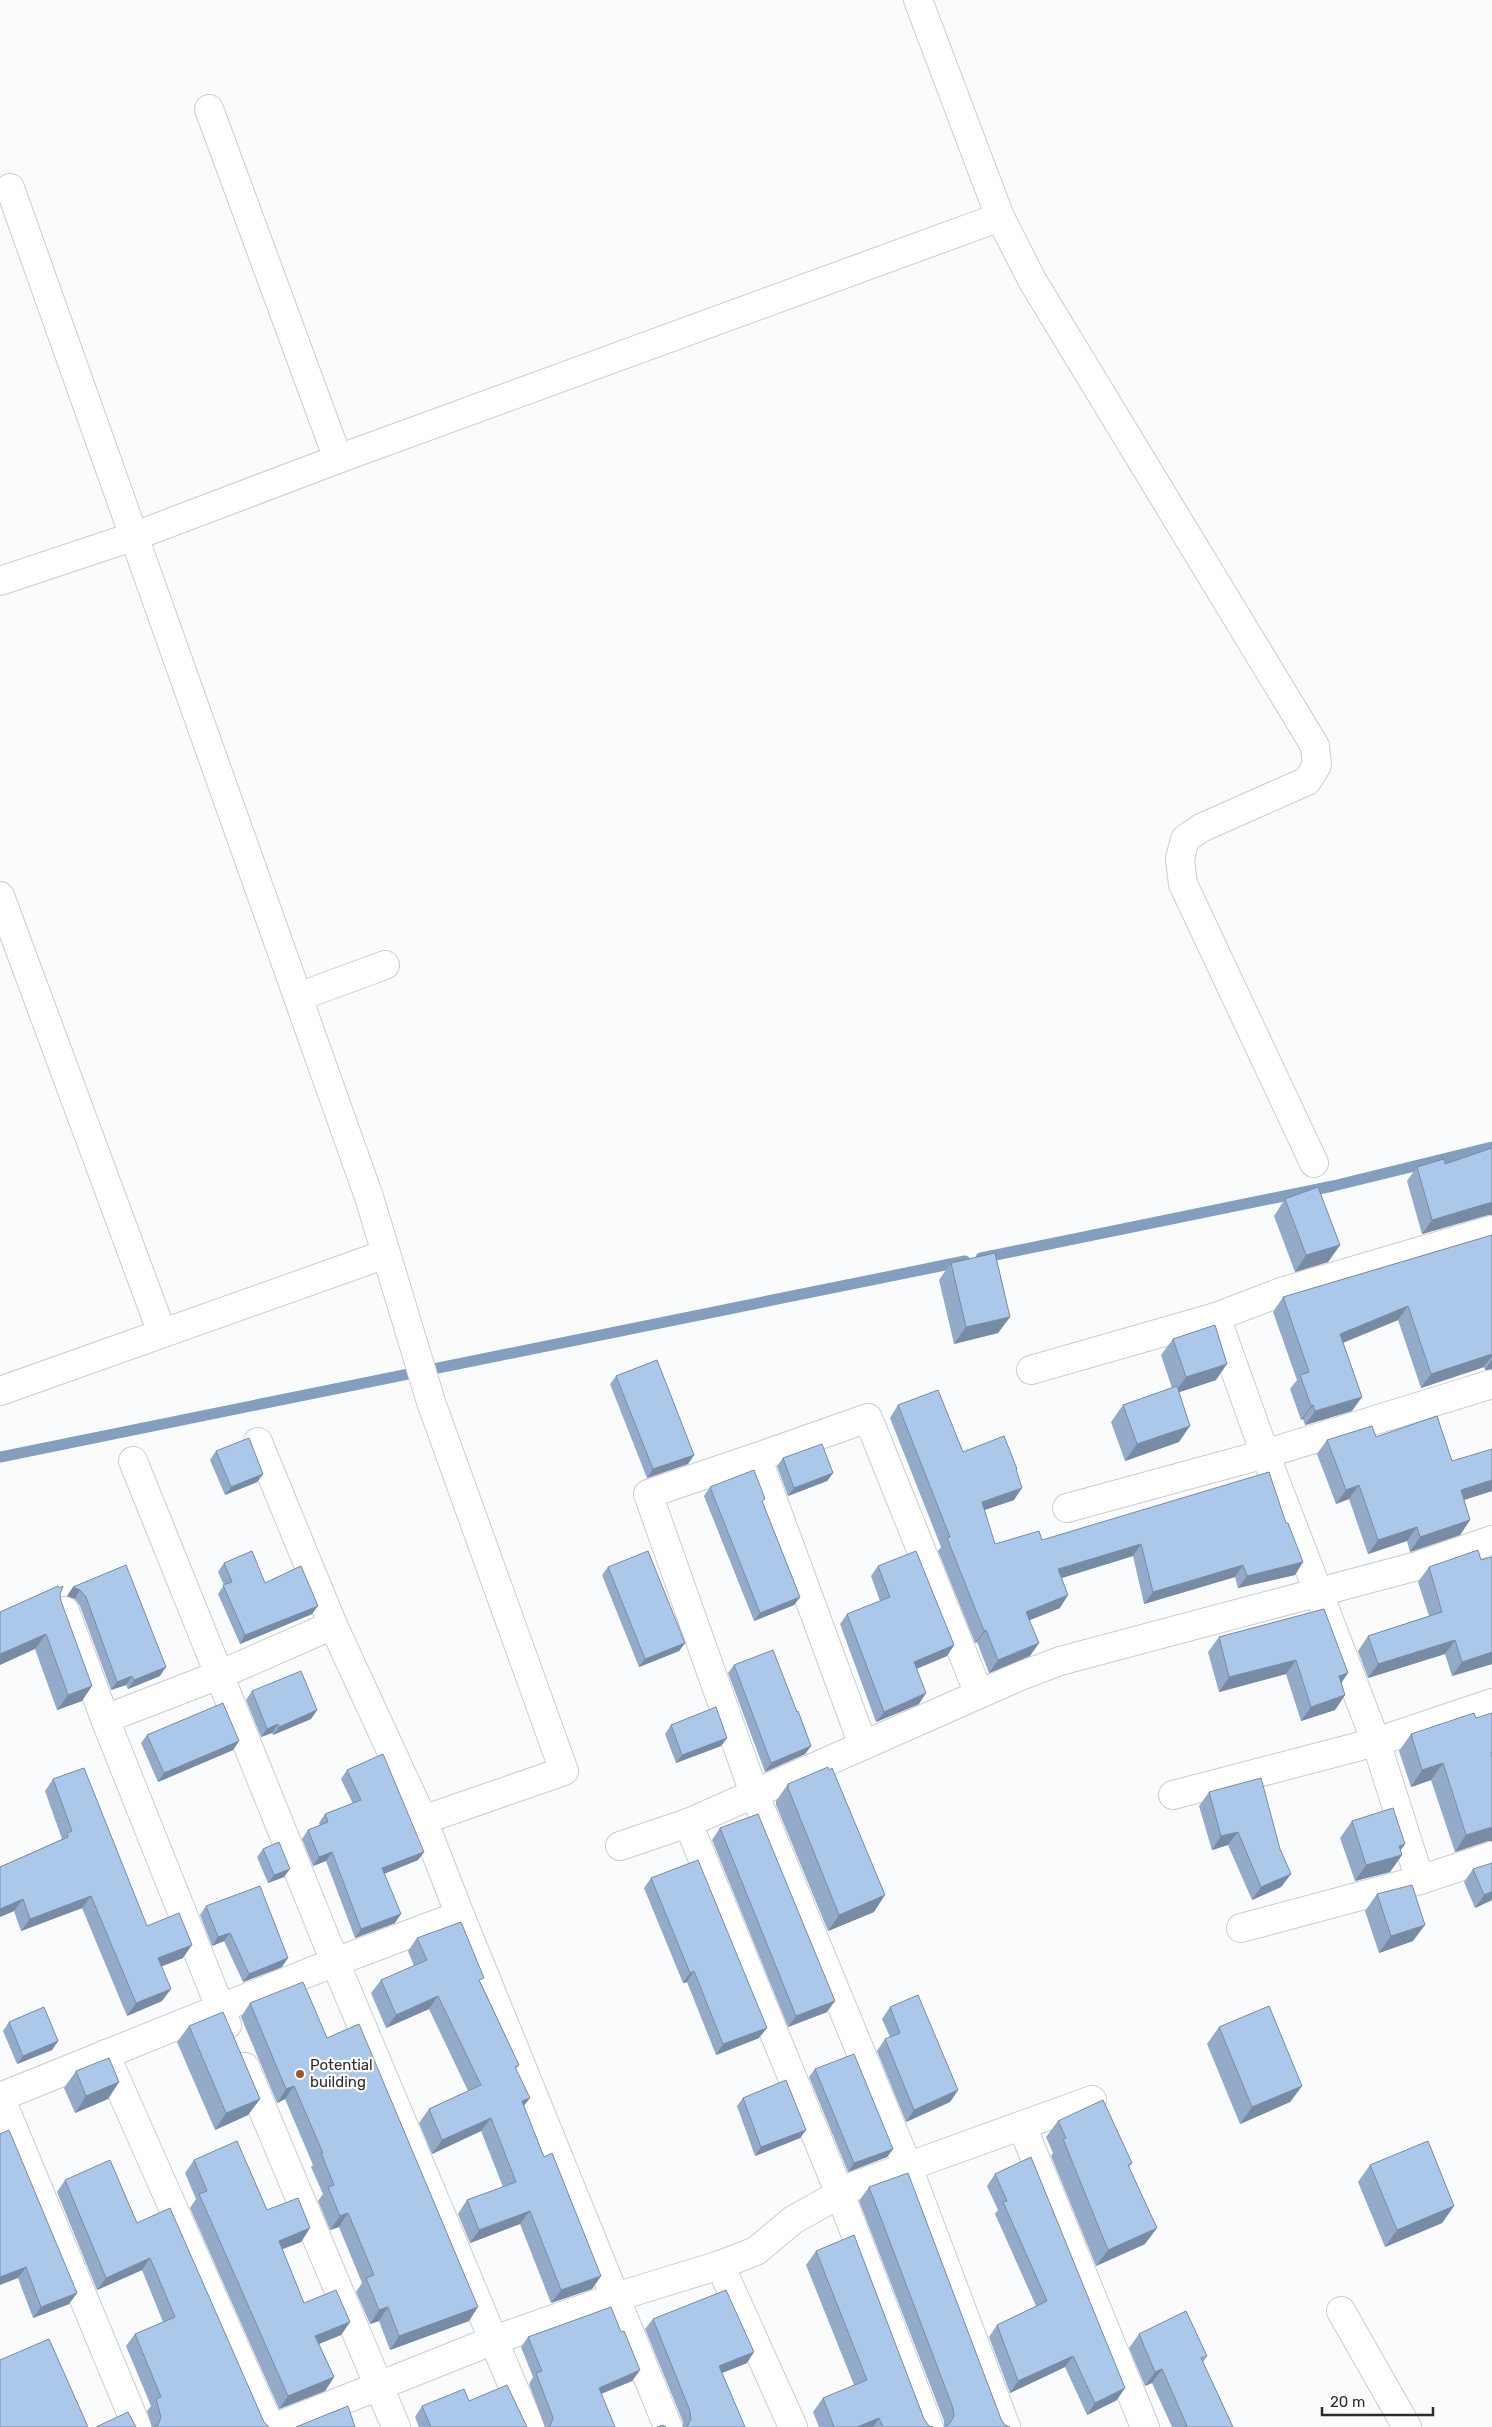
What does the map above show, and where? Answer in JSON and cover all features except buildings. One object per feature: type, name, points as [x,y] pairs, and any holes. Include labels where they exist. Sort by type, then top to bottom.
[{"type":"street","points":[[918,0],[1000,217],[1032,280],[1315,746],[1316,765],[1307,781],[1201,828],[1186,839],[1180,859],[1183,884],[1314,1163]]},
{"type":"street","points":[[209,109],[338,459]]},
{"type":"street","points":[[10,188],[369,1197],[431,1402],[564,1771],[423,1820]]},
{"type":"street","points":[[0,581],[134,536],[338,459],[1000,217]]},
{"type":"street","points":[[0,896],[162,1333]]},
{"type":"street","points":[[298,997],[385,965]]},
{"type":"street","points":[[1031,1370],[1216,1317],[1281,1292],[1492,1230]]},
{"type":"street","points":[[0,1390],[386,1254]]},
{"type":"street","points":[[1216,1317],[1265,1454],[1376,1742],[1420,1880]]},
{"type":"street","points":[[1067,1508],[1265,1454],[1492,1384]]},
{"type":"street","points":[[979,1694],[868,1418],[648,1494],[754,1793],[908,2167],[1006,2427]]},
{"type":"street","points":[[258,1442],[333,1625],[423,1820],[668,2427]]},
{"type":"street","points":[[757,1457],[863,1745]]},
{"type":"street","points":[[133,1461],[335,1962],[530,2427]]},
{"type":"street","points":[[620,1846],[688,1822],[979,1694],[1060,1661],[1416,1566],[1492,1540]]},
{"type":"street","points":[[65,1611],[105,1719],[220,2008],[396,2427]]},
{"type":"street","points":[[105,1719],[219,1675],[333,1625]]},
{"type":"street","points":[[1173,1795],[1376,1742],[1492,1703]]},
{"type":"street","points":[[688,1822],[840,2194],[929,2427]]},
{"type":"street","points":[[1241,1928],[1420,1880],[1492,1856]]},
{"type":"street","points":[[137,2427],[0,2097],[335,1962],[460,1914]]},
{"type":"street","points":[[105,2054],[270,2427]]},
{"type":"street","points":[[276,2427],[494,2340],[616,2297],[720,2265],[756,2251],[793,2220],[854,2186],[1092,2100]]},
{"type":"street","points":[[1022,2126],[1145,2427]]},
{"type":"street","points":[[720,2265],[793,2427]]},
{"type":"street","points":[[1341,2312],[1407,2427]]},
{"type":"waterway","points":[[981,1258],[1333,1186],[1492,1147]]},
{"type":"waterway","points":[[0,1457],[965,1261]]},
{"type":"place","name":"Potential building","points":[[300,2074]]}]
